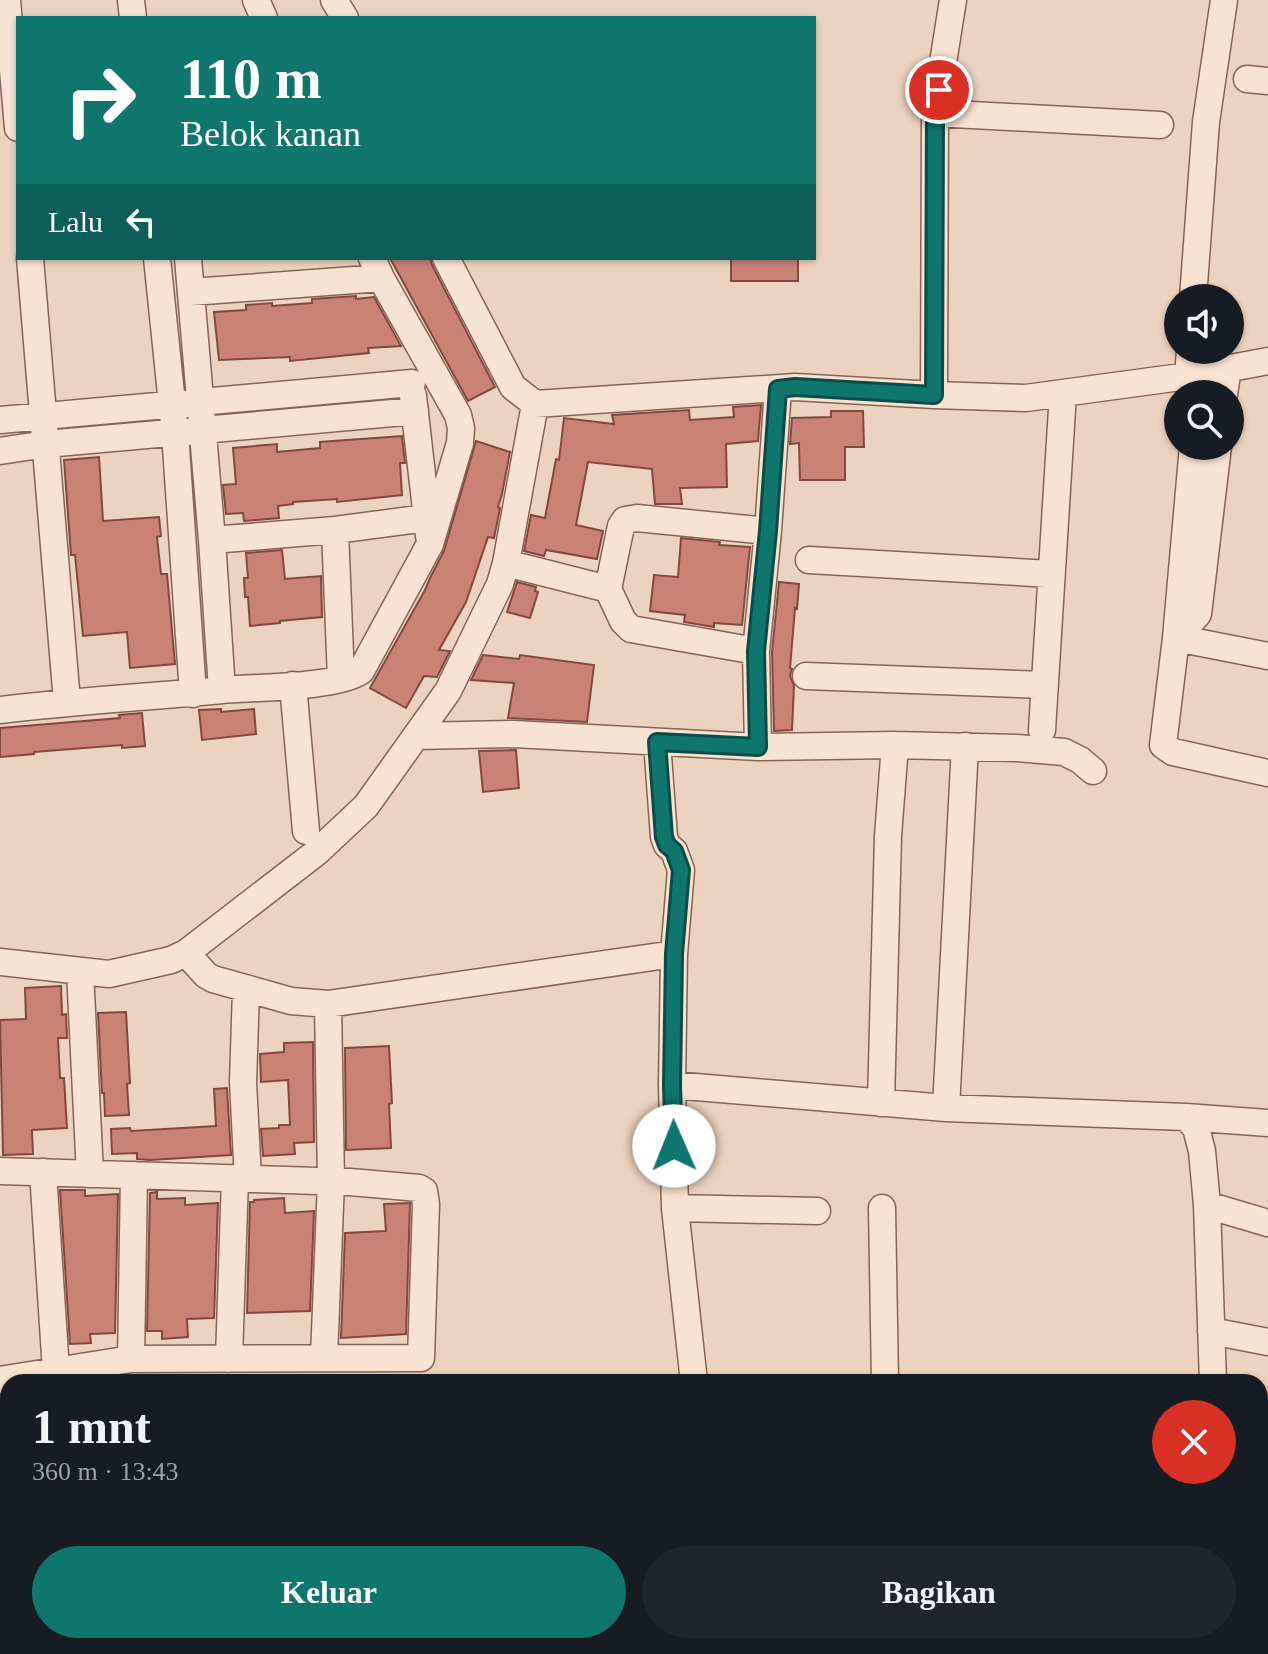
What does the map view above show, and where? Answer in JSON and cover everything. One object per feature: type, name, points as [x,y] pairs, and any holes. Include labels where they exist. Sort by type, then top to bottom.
[{"type":"street","points":[[7,0],[16,107]]},
{"type":"street","points":[[934,395],[935,113],[953,0]]},
{"type":"street","points":[[1194,284],[1206,122],[1224,0]]},
{"type":"street","points":[[935,113],[1160,125]]},
{"type":"street","points":[[30,260],[67,702]]},
{"type":"street","points":[[157,260],[175,433],[193,694]]},
{"type":"street","points":[[188,260],[222,690]]},
{"type":"street","points":[[447,260],[513,387],[535,404],[795,387],[1026,398],[1194,374],[1221,380]]},
{"type":"street","points":[[0,710],[353,677],[361,671],[428,531],[460,443],[461,428],[458,415],[376,268],[191,292]]},
{"type":"street","points":[[408,325],[428,531]]},
{"type":"street","points":[[1228,380],[1268,361]]},
{"type":"street","points":[[0,420],[412,383]]},
{"type":"street","points":[[758,747],[756,651],[778,389]]},
{"type":"street","points":[[1042,730],[1063,393]]},
{"type":"street","points":[[0,962],[109,974],[171,960],[186,953],[317,852],[366,806],[448,691],[500,584],[535,404]]},
{"type":"street","points":[[0,451],[46,444],[415,411]]},
{"type":"street","points":[[1192,460],[1163,745],[1173,752],[1268,773]]},
{"type":"street","points":[[1176,638],[1198,614],[1216,460]]},
{"type":"street","points":[[756,651],[631,629],[623,621],[608,589],[621,526],[625,520],[637,518],[768,531]]},
{"type":"street","points":[[212,540],[335,530],[428,531]]},
{"type":"street","points":[[335,530],[341,679]]},
{"type":"street","points":[[809,560],[1051,574]]},
{"type":"street","points":[[506,563],[608,589]]},
{"type":"street","points":[[1176,638],[1268,656]]},
{"type":"street","points":[[806,676],[1045,685]]},
{"type":"street","points":[[293,685],[306,831]]},
{"type":"street","points":[[416,736],[514,734],[758,747],[895,745],[1017,748],[1064,752],[1093,771]]},
{"type":"street","points":[[657,742],[664,837],[674,851],[681,870],[674,954],[672,1085],[675,1208],[693,1374]]},
{"type":"street","points":[[881,1103],[888,836],[895,745]]},
{"type":"street","points":[[946,1108],[965,746]]},
{"type":"street","points":[[186,953],[213,979],[291,1001],[328,1004],[674,954]]},
{"type":"street","points":[[80,971],[90,1174]]},
{"type":"street","points":[[229,1359],[242,1178],[246,989]]},
{"type":"street","points":[[324,1358],[331,1181],[328,1004]]},
{"type":"street","points":[[672,1085],[946,1108],[1268,1123]]},
{"type":"street","points":[[1186,1117],[1196,1128],[1202,1151],[1207,1205],[1213,1374]]},
{"type":"street","points":[[0,1171],[331,1181],[411,1187],[424,1191],[421,1358],[131,1359],[37,1374]]},
{"type":"street","points":[[43,1172],[56,1371]]},
{"type":"street","points":[[131,1359],[134,1175]]},
{"type":"street","points":[[1207,1205],[1268,1223]]},
{"type":"street","points":[[675,1208],[817,1211]]},
{"type":"street","points":[[882,1208],[885,1374]]},
{"type":"street","points":[[1211,1331],[1268,1342]]},
{"type":"building","points":[[391,260],[431,260],[495,387],[468,401]]},
{"type":"building","points":[[731,260],[798,260],[798,281],[731,281]]},
{"type":"building","points":[[356,296],[356,299],[374,297],[401,346],[368,348],[369,353],[290,361],[290,357],[219,360],[214,312],[246,310],[246,305],[312,303],[312,299]]},
{"type":"building","points":[[761,405],[758,441],[726,444],[727,487],[680,488],[682,504],[655,504],[652,469],[588,462],[576,525],[603,531],[597,559],[546,550],[544,556],[524,551],[531,515],[545,518],[556,459],[559,460],[564,418],[614,424],[612,415],[689,410],[690,420],[734,417],[733,407]]},
{"type":"building","points":[[831,411],[863,411],[864,447],[845,447],[845,480],[800,480],[799,443],[790,444],[792,418],[831,417]]},
{"type":"building","points":[[402,436],[405,463],[400,463],[402,495],[337,502],[337,499],[293,502],[278,506],[279,518],[244,521],[243,513],[226,514],[223,485],[236,484],[233,448],[277,444],[277,452],[320,448],[320,442]]},
{"type":"building","points":[[476,441],[510,452],[494,538],[488,537],[466,602],[439,650],[450,651],[437,677],[424,676],[406,708],[370,688],[444,551]]},
{"type":"building","points":[[99,457],[103,521],[159,517],[161,536],[157,537],[161,574],[167,574],[175,664],[130,668],[127,632],[83,636],[75,555],[71,555],[64,460]]},
{"type":"building","points":[[681,538],[750,547],[742,625],[714,623],[714,627],[684,622],[685,615],[650,611],[654,575],[678,577]]},
{"type":"building","points":[[282,550],[285,579],[321,576],[322,617],[250,626],[248,597],[245,597],[244,578],[248,578],[246,553]]},
{"type":"building","points":[[517,582],[536,587],[535,591],[538,592],[530,618],[507,612]]},
{"type":"building","points":[[779,582],[799,584],[790,668],[794,686],[792,730],[774,731],[772,652]]},
{"type":"building","points":[[483,655],[519,659],[520,655],[594,665],[587,722],[508,718],[514,683],[471,680]]},
{"type":"building","points":[[221,709],[221,712],[254,709],[256,734],[202,740],[199,710]]},
{"type":"building","points":[[142,713],[145,746],[122,748],[122,745],[0,757],[0,728],[120,718],[119,715]]},
{"type":"building","points":[[516,750],[519,788],[483,792],[479,751]]},
{"type":"building","points":[[61,986],[67,1038],[58,1038],[67,1128],[32,1130],[33,1154],[3,1155],[0,1020],[26,1019],[25,988]]},
{"type":"building","points":[[126,1012],[129,1115],[105,1116],[98,1013]]},
{"type":"building","points":[[313,1042],[314,1142],[294,1143],[295,1154],[263,1156],[261,1129],[290,1125],[288,1080],[261,1082],[260,1054],[284,1052],[284,1043]]},
{"type":"building","points":[[389,1046],[391,1148],[346,1150],[345,1048]]},
{"type":"building","points":[[227,1088],[231,1155],[150,1160],[137,1159],[137,1153],[112,1154],[111,1129],[130,1128],[131,1131],[216,1126],[214,1089]]},
{"type":"building","points":[[60,1190],[85,1190],[85,1196],[118,1194],[115,1333],[90,1334],[91,1343],[70,1344]]},
{"type":"building","points":[[157,1192],[157,1199],[185,1198],[185,1205],[218,1203],[214,1318],[187,1319],[188,1337],[162,1339],[162,1331],[147,1331],[150,1193]]},
{"type":"building","points":[[284,1198],[285,1213],[314,1211],[310,1311],[247,1313],[250,1202]]},
{"type":"building","points":[[410,1203],[406,1334],[341,1338],[345,1233],[386,1231],[384,1204]]},
{"type":"route","points":[[674,1146],[674,954],[681,870],[674,851],[664,837],[657,742],[758,747],[756,651],[778,389],[795,387],[934,395],[935,113],[939,90]]}]
